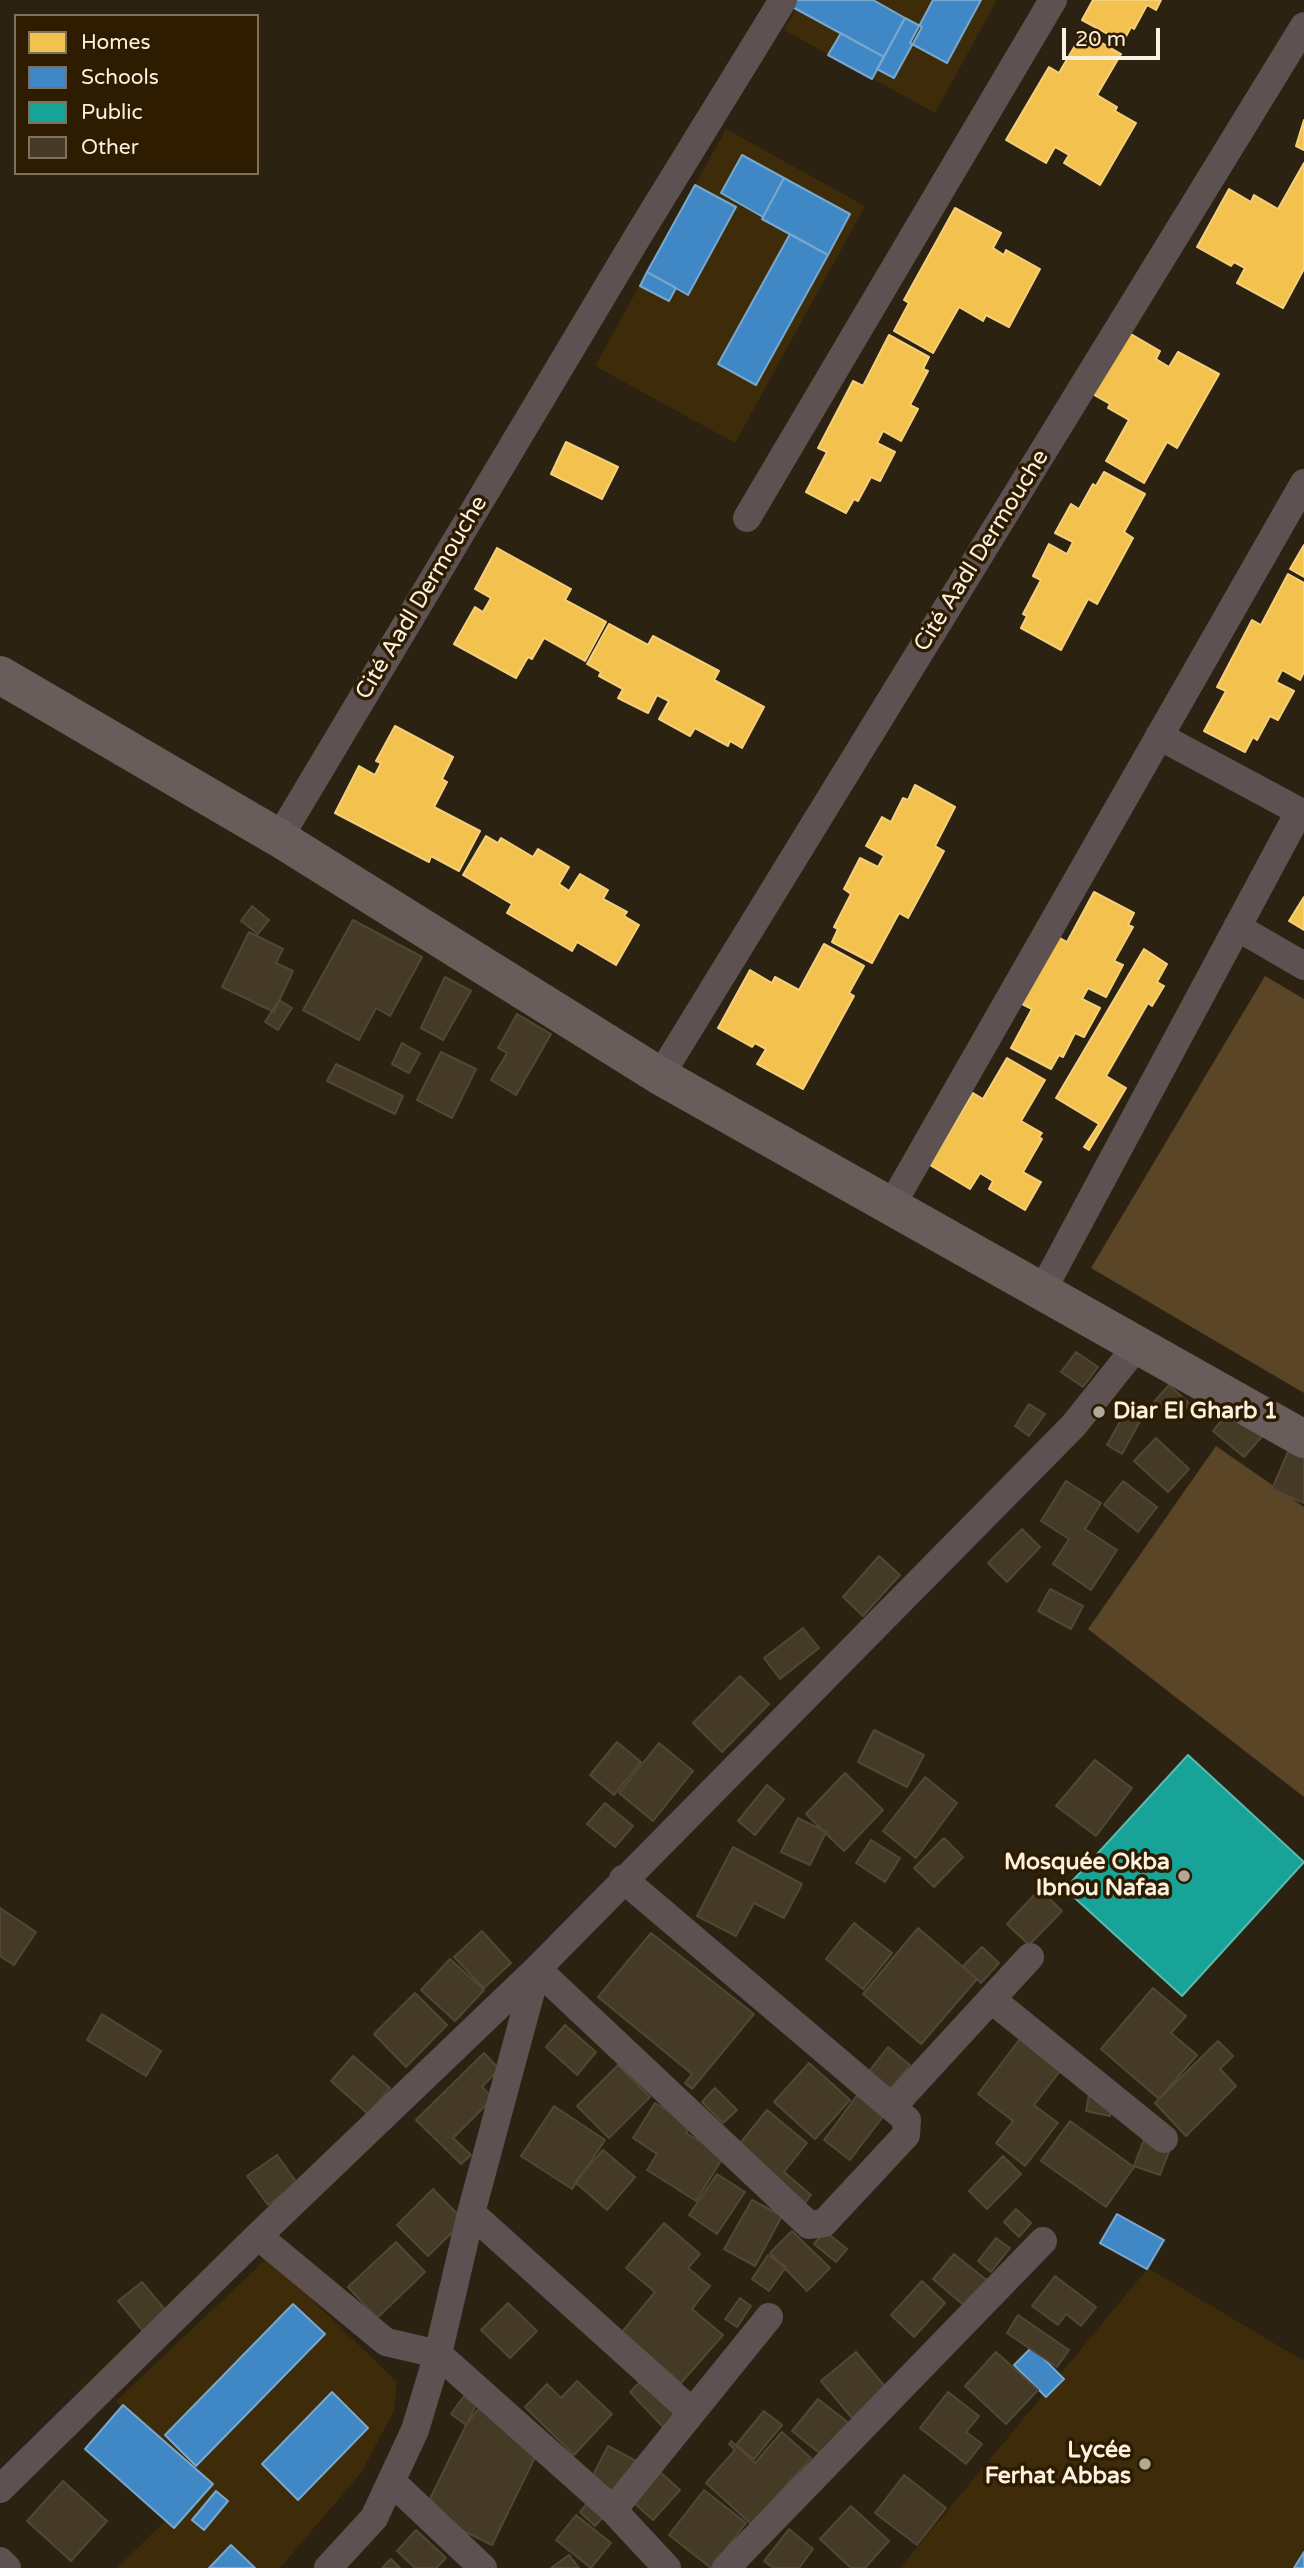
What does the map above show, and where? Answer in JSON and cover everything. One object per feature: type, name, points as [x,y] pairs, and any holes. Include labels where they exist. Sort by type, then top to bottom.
[{"type":"main road","points":[[0,675],[279,838],[660,1076],[1304,1439]]},
{"type":"street","name":"Cité Aadl Dermouche","points":[[279,838],[631,247],[783,0]]},
{"type":"street","points":[[747,518],[1053,0]]},
{"type":"street","name":"Cité Aadl Dermouche","points":[[660,1076],[1304,26]]},
{"type":"street","points":[[890,1208],[1304,484]]},
{"type":"street","points":[[1041,1293],[1237,927],[1302,813],[1159,736]]},
{"type":"street","points":[[1237,927],[1304,966]]},
{"type":"street","points":[[0,2489],[258,2236],[537,1969],[1074,1425],[1137,1346]]},
{"type":"street","points":[[537,1969],[809,2225],[824,2222],[906,2135],[907,2120],[623,1879]]},
{"type":"street","points":[[893,2106],[1030,1957]]},
{"type":"street","points":[[328,2568],[374,2518],[415,2430],[438,2354],[471,2213],[537,1969]]},
{"type":"street","points":[[991,1999],[1164,2138]]},
{"type":"street","points":[[471,2213],[692,2412]]},
{"type":"street","points":[[258,2236],[386,2342],[438,2354],[613,2510],[667,2568]]},
{"type":"street","points":[[726,2568],[1044,2241]]},
{"type":"street","points":[[613,2510],[769,2317]]},
{"type":"street","points":[[391,2481],[483,2568]]},
{"type":"street","points":[[0,2561],[7,2568]]},
{"type":"shaded area","points":[[801,0],[997,0],[935,113],[784,30]]},
{"type":"shaded area","points":[[726,129],[865,206],[735,443],[595,366]]},
{"type":"shaded area","points":[[1265,976],[1304,999],[1304,1393],[1091,1268]]},
{"type":"shaded area","points":[[1216,1446],[1304,1507],[1304,1797],[1088,1629]]},
{"type":"shaded area","points":[[268,2257],[397,2382],[394,2411],[361,2473],[280,2568],[117,2568],[198,2488],[116,2401]]},
{"type":"shaded area","name":"Lycée Ferhat Abbas","points":[[1148,2268],[1304,2361],[1304,2568],[900,2568]]},
{"type":"building: Homes","points":[[1093,0],[1161,0],[1156,10],[1147,5],[1134,29],[1131,27],[1123,42],[1082,20]]},
{"type":"building: Homes","points":[[1083,32],[1121,54],[1097,95],[1117,107],[1115,111],[1136,123],[1100,185],[1064,163],[1069,155],[1055,147],[1046,163],[1006,140],[1049,67],[1059,73]]},
{"type":"building: Homes","points":[[1304,120],[1304,150],[1296,146]]},
{"type":"building: Homes","points":[[1304,163],[1304,269],[1283,308],[1237,283],[1245,268],[1234,262],[1231,266],[1197,247],[1229,189],[1251,202],[1254,195],[1278,209]]},
{"type":"building: Homes","points":[[955,208],[1001,233],[993,248],[1004,255],[1006,250],[1040,269],[1009,327],[986,315],[983,321],[959,307],[933,353],[894,331],[909,303],[904,300]]},
{"type":"building: Homes","points":[[1124,330],[1160,351],[1156,359],[1169,367],[1178,352],[1219,374],[1177,448],[1167,442],[1144,483],[1106,461],[1129,420],[1108,408],[1110,404],[1089,392]]},
{"type":"building: Homes","points":[[889,335],[929,357],[923,369],[928,371],[910,405],[918,409],[901,441],[883,431],[877,443],[895,452],[880,481],[871,477],[858,501],[854,499],[846,513],[806,492],[827,452],[818,448],[853,381],[863,386]]},
{"type":"building: Homes","points":[[566,442],[618,467],[602,499],[551,474]]},
{"type":"building: Homes","points":[[1104,472],[1145,494],[1124,532],[1133,538],[1097,604],[1088,599],[1061,650],[1021,628],[1027,616],[1023,614],[1041,580],[1033,576],[1049,544],[1067,554],[1073,542],[1055,533],[1071,504],[1079,509],[1093,484],[1096,486]]},
{"type":"building: Homes","points":[[1304,545],[1304,577],[1290,569]]},
{"type":"building: Homes","points":[[497,548],[571,589],[565,600],[606,622],[585,661],[544,638],[532,659],[528,657],[516,678],[454,644],[475,607],[483,612],[491,598],[475,589]]},
{"type":"building: Homes","points":[[1288,574],[1304,583],[1304,672],[1300,680],[1282,670],[1276,682],[1294,691],[1278,720],[1270,716],[1257,740],[1253,737],[1245,752],[1204,731],[1226,691],[1217,687],[1252,620],[1261,625]]},
{"type":"building: Homes","points":[[609,624],[648,645],[653,636],[719,671],[714,680],[764,707],[742,748],[730,741],[728,746],[695,728],[690,736],[659,719],[669,701],[657,695],[648,713],[618,698],[623,689],[599,676],[601,672],[587,664]]},
{"type":"building: Homes","points":[[395,726],[453,757],[442,779],[447,782],[434,807],[480,831],[459,871],[431,856],[429,862],[335,813],[359,766],[375,775],[381,763],[376,761]]},
{"type":"building: Homes","points":[[915,785],[955,807],[935,846],[944,851],[908,918],[899,913],[872,963],[832,942],[838,929],[834,927],[851,894],[844,889],[860,858],[878,867],[884,856],[866,846],[882,817],[891,822],[903,798],[908,800]]},
{"type":"building: Homes","points":[[486,836],[498,843],[501,838],[533,857],[538,849],[569,867],[559,884],[569,891],[580,874],[608,890],[603,899],[627,912],[624,916],[639,925],[616,965],[577,942],[572,951],[507,913],[512,904],[463,875]]},
{"type":"building: Homes","points":[[1094,892],[1134,913],[1128,925],[1133,927],[1114,961],[1123,965],[1106,997],[1088,988],[1082,999],[1100,1008],[1084,1037],[1075,1033],[1063,1057],[1059,1055],[1051,1069],[1011,1048],[1032,1009],[1022,1004],[1058,937],[1067,942]]},
{"type":"building: Homes","points":[[1304,897],[1304,930],[1289,921]]},
{"type":"building: Homes","points":[[824,944],[864,966],[849,993],[854,996],[803,1089],[757,1064],[766,1049],[755,1043],[752,1047],[718,1028],[750,970],[772,983],[775,977],[799,990]]},
{"type":"building: Homes","points":[[1144,949],[1167,964],[1157,982],[1164,986],[1152,1006],[1148,1003],[1106,1076],[1126,1088],[1089,1150],[1084,1147],[1099,1124],[1056,1098]]},
{"type":"building: Homes","points":[[1007,1058],[1045,1080],[1021,1121],[1042,1133],[1039,1137],[1042,1139],[1023,1172],[1041,1182],[1025,1210],[989,1189],[993,1181],[980,1173],[970,1189],[930,1165],[973,1093],[983,1099]]},
{"type":"building: Schools","points":[[789,0],[873,0],[905,18],[884,57],[787,4]]},
{"type":"building: Schools","points":[[933,0],[981,0],[947,63],[910,43]]},
{"type":"building: Schools","points":[[905,18],[922,27],[894,78],[877,69]]},
{"type":"building: Schools","points":[[841,33],[884,57],[872,79],[828,55]]},
{"type":"building: Schools","points":[[742,155],[784,178],[763,217],[721,193]]},
{"type":"building: Schools","points":[[784,178],[850,214],[828,255],[762,219]]},
{"type":"building: Schools","points":[[695,185],[736,207],[688,295],[647,272]]},
{"type":"building: Schools","points":[[790,234],[828,255],[756,385],[718,364]]},
{"type":"building: Schools","points":[[647,272],[676,288],[669,301],[640,286]]},
{"type":"building: Schools","points":[[1117,2214],[1164,2240],[1147,2269],[1100,2243]]},
{"type":"building: Schools","points":[[293,2304],[325,2334],[196,2466],[165,2435]]},
{"type":"building: Schools","points":[[1032,2347],[1064,2379],[1046,2397],[1014,2365]]},
{"type":"building: Schools","points":[[332,2392],[368,2428],[298,2500],[262,2464]]},
{"type":"building: Schools","points":[[123,2405],[213,2484],[174,2528],[85,2449]]},
{"type":"building: Schools","points":[[216,2491],[228,2501],[204,2530],[192,2520]]},
{"type":"building: Schools","points":[[231,2545],[255,2568],[209,2568]]},
{"type":"building: Schools","points":[[1304,2552],[1304,2568],[1294,2568]]},
{"type":"building: Public","name":"Mosquée Okba Ibnou Nafaa","points":[[1188,1755],[1304,1862],[1182,1996],[1065,1889]]},
{"type":"building: Other","points":[[252,906],[269,920],[258,934],[241,921]]},
{"type":"building: Other","points":[[353,920],[422,957],[390,1016],[376,1008],[359,1040],[303,1010]]},
{"type":"building: Other","points":[[249,932],[283,949],[276,963],[293,971],[274,1012],[222,987]]},
{"type":"building: Other","points":[[445,977],[471,991],[443,1040],[421,1028]]},
{"type":"building: Other","points":[[279,1000],[292,1008],[278,1030],[265,1022]]},
{"type":"building: Other","points":[[517,1014],[551,1034],[516,1095],[491,1080],[507,1053],[498,1048]]},
{"type":"building: Other","points":[[402,1043],[420,1053],[409,1073],[392,1064]]},
{"type":"building: Other","points":[[441,1052],[476,1069],[452,1118],[417,1100]]},
{"type":"building: Other","points":[[336,1064],[403,1096],[395,1114],[327,1081]]},
{"type":"building: Other","points":[[1076,1352],[1098,1367],[1083,1387],[1061,1372]]},
{"type":"building: Other","points":[[1169,1385],[1190,1404],[1175,1420],[1154,1402]]},
{"type":"building: Other","points":[[1029,1404],[1045,1414],[1029,1436],[1015,1426]]},
{"type":"building: Other","points":[[1232,1407],[1264,1434],[1244,1457],[1213,1431]]},
{"type":"building: Other","points":[[1125,1413],[1140,1421],[1122,1454],[1107,1445]]},
{"type":"building: Other","points":[[1156,1438],[1189,1469],[1168,1492],[1134,1461]]},
{"type":"building: Other","points":[[1288,1452],[1304,1458],[1304,1503],[1272,1489]]},
{"type":"building: Other","points":[[1066,1481],[1101,1503],[1085,1529],[1117,1550],[1091,1590],[1053,1564],[1069,1539],[1041,1521]]},
{"type":"building: Other","points":[[1123,1481],[1157,1507],[1138,1532],[1104,1505]]},
{"type":"building: Other","points":[[1022,1529],[1040,1547],[1007,1582],[988,1563]]},
{"type":"building: Other","points":[[879,1556],[900,1575],[863,1616],[843,1597]]},
{"type":"building: Other","points":[[1050,1589],[1083,1606],[1071,1629],[1038,1611]]},
{"type":"building: Other","points":[[803,1628],[819,1648],[780,1679],[764,1658]]},
{"type":"building: Other","points":[[740,1676],[769,1704],[722,1752],[693,1723]]},
{"type":"building: Other","points":[[874,1730],[924,1755],[907,1787],[858,1762]]},
{"type":"building: Other","points":[[617,1742],[641,1762],[614,1795],[590,1775]]},
{"type":"building: Other","points":[[659,1743],[693,1771],[653,1821],[619,1793]]},
{"type":"building: Other","points":[[1095,1760],[1132,1788],[1096,1836],[1056,1806]]},
{"type":"building: Other","points":[[845,1773],[883,1810],[844,1851],[806,1814]]},
{"type":"building: Other","points":[[925,1777],[957,1803],[916,1858],[883,1831]]},
{"type":"building: Other","points":[[767,1785],[784,1799],[755,1835],[738,1821]]},
{"type":"building: Other","points":[[605,1803],[633,1826],[615,1847],[587,1824]]},
{"type":"building: Other","points":[[798,1818],[826,1832],[810,1865],[781,1852]]},
{"type":"building: Other","points":[[944,1838],[963,1857],[934,1887],[914,1868]]},
{"type":"building: Other","points":[[871,1840],[900,1858],[885,1882],[856,1863]]},
{"type":"building: Other","points":[[733,1847],[802,1884],[784,1918],[754,1903],[736,1936],[697,1916]]},
{"type":"building: Other","points":[[1040,1889],[1062,1911],[1029,1945],[1007,1924]]},
{"type":"building: Other","points":[[0,1908],[36,1932],[14,1965],[0,1956]]},
{"type":"building: Other","points":[[854,1923],[892,1953],[863,1989],[826,1959]]},
{"type":"building: Other","points":[[918,1928],[977,1979],[921,2044],[863,1994]]},
{"type":"building: Other","points":[[482,1931],[511,1963],[484,1988],[454,1957]]},
{"type":"building: Other","points":[[651,1933],[754,2014],[692,2089],[685,2083],[692,2074],[598,1997]]},
{"type":"building: Other","points":[[982,1947],[999,1963],[981,1983],[963,1966]]},
{"type":"building: Other","points":[[450,1959],[484,1990],[455,2021],[421,1990]]},
{"type":"building: Other","points":[[1153,1988],[1186,2016],[1171,2033],[1197,2055],[1159,2099],[1101,2049]]},
{"type":"building: Other","points":[[415,1993],[447,2025],[406,2067],[374,2034]]},
{"type":"building: Other","points":[[102,2014],[161,2051],[146,2076],[87,2040]]},
{"type":"building: Other","points":[[565,2025],[596,2052],[577,2075],[546,2047]]},
{"type":"building: Other","points":[[1023,2035],[1064,2066],[1034,2105],[1058,2123],[1025,2166],[996,2143],[1013,2121],[978,2094]]},
{"type":"building: Other","points":[[1218,2041],[1233,2056],[1220,2069],[1236,2086],[1186,2136],[1155,2103]]},
{"type":"building: Other","points":[[888,2047],[910,2065],[888,2092],[866,2075]]},
{"type":"building: Other","points":[[484,2053],[499,2069],[482,2087],[493,2098],[453,2138],[471,2155],[461,2164],[416,2120]]},
{"type":"building: Other","points":[[353,2056],[390,2088],[368,2114],[331,2081]]},
{"type":"building: Other","points":[[809,2063],[850,2100],[815,2139],[774,2102]]},
{"type":"building: Other","points":[[618,2065],[650,2097],[609,2138],[577,2106]]},
{"type":"building: Other","points":[[715,2088],[737,2110],[723,2123],[702,2102]]},
{"type":"building: Other","points":[[858,2094],[885,2114],[850,2160],[824,2140]]},
{"type":"building: Other","points":[[1089,2095],[1113,2099],[1110,2116],[1086,2111]]},
{"type":"building: Other","points":[[655,2103],[691,2125],[686,2133],[724,2156],[696,2201],[647,2170],[657,2154],[633,2138]]},
{"type":"building: Other","points":[[554,2106],[605,2140],[572,2189],[521,2156]]},
{"type":"building: Other","points":[[767,2110],[807,2143],[784,2172],[811,2195],[802,2207],[734,2151]]},
{"type":"building: Other","points":[[1070,2121],[1134,2167],[1106,2207],[1041,2161]]},
{"type":"building: Other","points":[[1144,2139],[1170,2149],[1160,2175],[1134,2166]]},
{"type":"building: Other","points":[[603,2150],[635,2177],[607,2210],[575,2182]]},
{"type":"building: Other","points":[[277,2155],[297,2183],[268,2205],[247,2176]]},
{"type":"building: Other","points":[[1003,2156],[1021,2174],[987,2209],[969,2191]]},
{"type":"building: Other","points":[[717,2174],[745,2192],[717,2234],[689,2215]]},
{"type":"building: Other","points":[[433,2189],[464,2221],[428,2256],[397,2225]]},
{"type":"building: Other","points":[[752,2200],[782,2216],[755,2266],[724,2249]]},
{"type":"building: Other","points":[[1016,2209],[1031,2223],[1019,2237],[1004,2222]]},
{"type":"building: Other","points":[[664,2223],[700,2254],[688,2268],[710,2286],[692,2309],[723,2335],[681,2383],[622,2332],[655,2292],[626,2268]]},
{"type":"building: Other","points":[[792,2231],[830,2268],[807,2291],[770,2253]]},
{"type":"building: Other","points":[[825,2231],[847,2249],[836,2262],[814,2244]]},
{"type":"building: Other","points":[[996,2238],[1010,2248],[991,2272],[978,2261]]},
{"type":"building: Other","points":[[396,2242],[425,2272],[377,2318],[348,2287]]},
{"type":"building: Other","points":[[954,2254],[989,2282],[967,2308],[933,2279]]},
{"type":"building: Other","points":[[768,2255],[786,2267],[769,2291],[752,2279]]},
{"type":"building: Other","points":[[1055,2276],[1096,2307],[1081,2326],[1066,2314],[1058,2325],[1032,2306]]},
{"type":"building: Other","points":[[922,2281],[945,2303],[914,2337],[891,2315]]},
{"type":"building: Other","points":[[142,2282],[166,2311],[143,2331],[118,2301]]},
{"type":"building: Other","points":[[740,2298],[751,2306],[737,2327],[725,2319]]},
{"type":"building: Other","points":[[508,2303],[537,2331],[510,2358],[481,2330]]},
{"type":"building: Other","points":[[1018,2315],[1069,2350],[1057,2367],[1007,2333]]},
{"type":"building: Other","points":[[856,2352],[887,2389],[852,2418],[821,2381]]},
{"type":"building: Other","points":[[996,2352],[1038,2390],[1006,2424],[965,2386]]},
{"type":"building: Other","points":[[648,2374],[683,2410],[664,2428],[630,2392]]},
{"type":"building: Other","points":[[577,2381],[612,2414],[574,2455],[525,2407],[547,2384],[561,2398]]},
{"type":"building: Other","points":[[948,2392],[979,2416],[966,2432],[982,2444],[966,2464],[920,2428]]},
{"type":"building: Other","points":[[464,2396],[479,2408],[466,2425],[451,2414]]},
{"type":"building: Other","points":[[818,2399],[849,2423],[823,2456],[792,2431]]},
{"type":"building: Other","points":[[476,2405],[544,2439],[492,2545],[424,2511]]},
{"type":"building: Other","points":[[764,2411],[782,2425],[754,2459],[736,2445]]},
{"type":"building: Other","points":[[782,2432],[811,2458],[751,2524],[706,2483],[735,2450],[729,2444],[731,2441],[755,2463]]},
{"type":"building: Other","points":[[608,2446],[638,2462],[621,2495],[591,2479]]},
{"type":"building: Other","points":[[660,2472],[680,2490],[653,2520],[633,2502]]},
{"type":"building: Other","points":[[904,2475],[946,2508],[917,2545],[875,2513]]},
{"type":"building: Other","points":[[63,2481],[107,2521],[71,2561],[27,2521]]},
{"type":"building: Other","points":[[704,2490],[746,2523],[711,2568],[669,2535]]},
{"type":"building: Other","points":[[589,2501],[605,2515],[595,2526],[580,2512]]},
{"type":"building: Other","points":[[851,2506],[889,2541],[865,2568],[851,2568],[820,2539]]},
{"type":"building: Other","points":[[576,2515],[611,2543],[591,2568],[556,2540]]},
{"type":"building: Other","points":[[789,2529],[813,2549],[799,2568],[773,2568],[764,2561]]},
{"type":"building: Other","points":[[416,2530],[446,2558],[436,2568],[415,2568],[397,2551]]},
{"type":"building: Other","points":[[569,2555],[579,2568],[551,2568]]},
{"type":"building: Other","points":[[391,2559],[400,2568],[382,2568]]},
{"type":"place","name":"Diar El Gharb 1","points":[[1099,1412]]},
{"type":"place","name":"Mosquée Okba Ibnou Nafaa","points":[[1184,1876]]},
{"type":"place","name":"Lycée Ferhat Abbas","points":[[1145,2464]]}]
